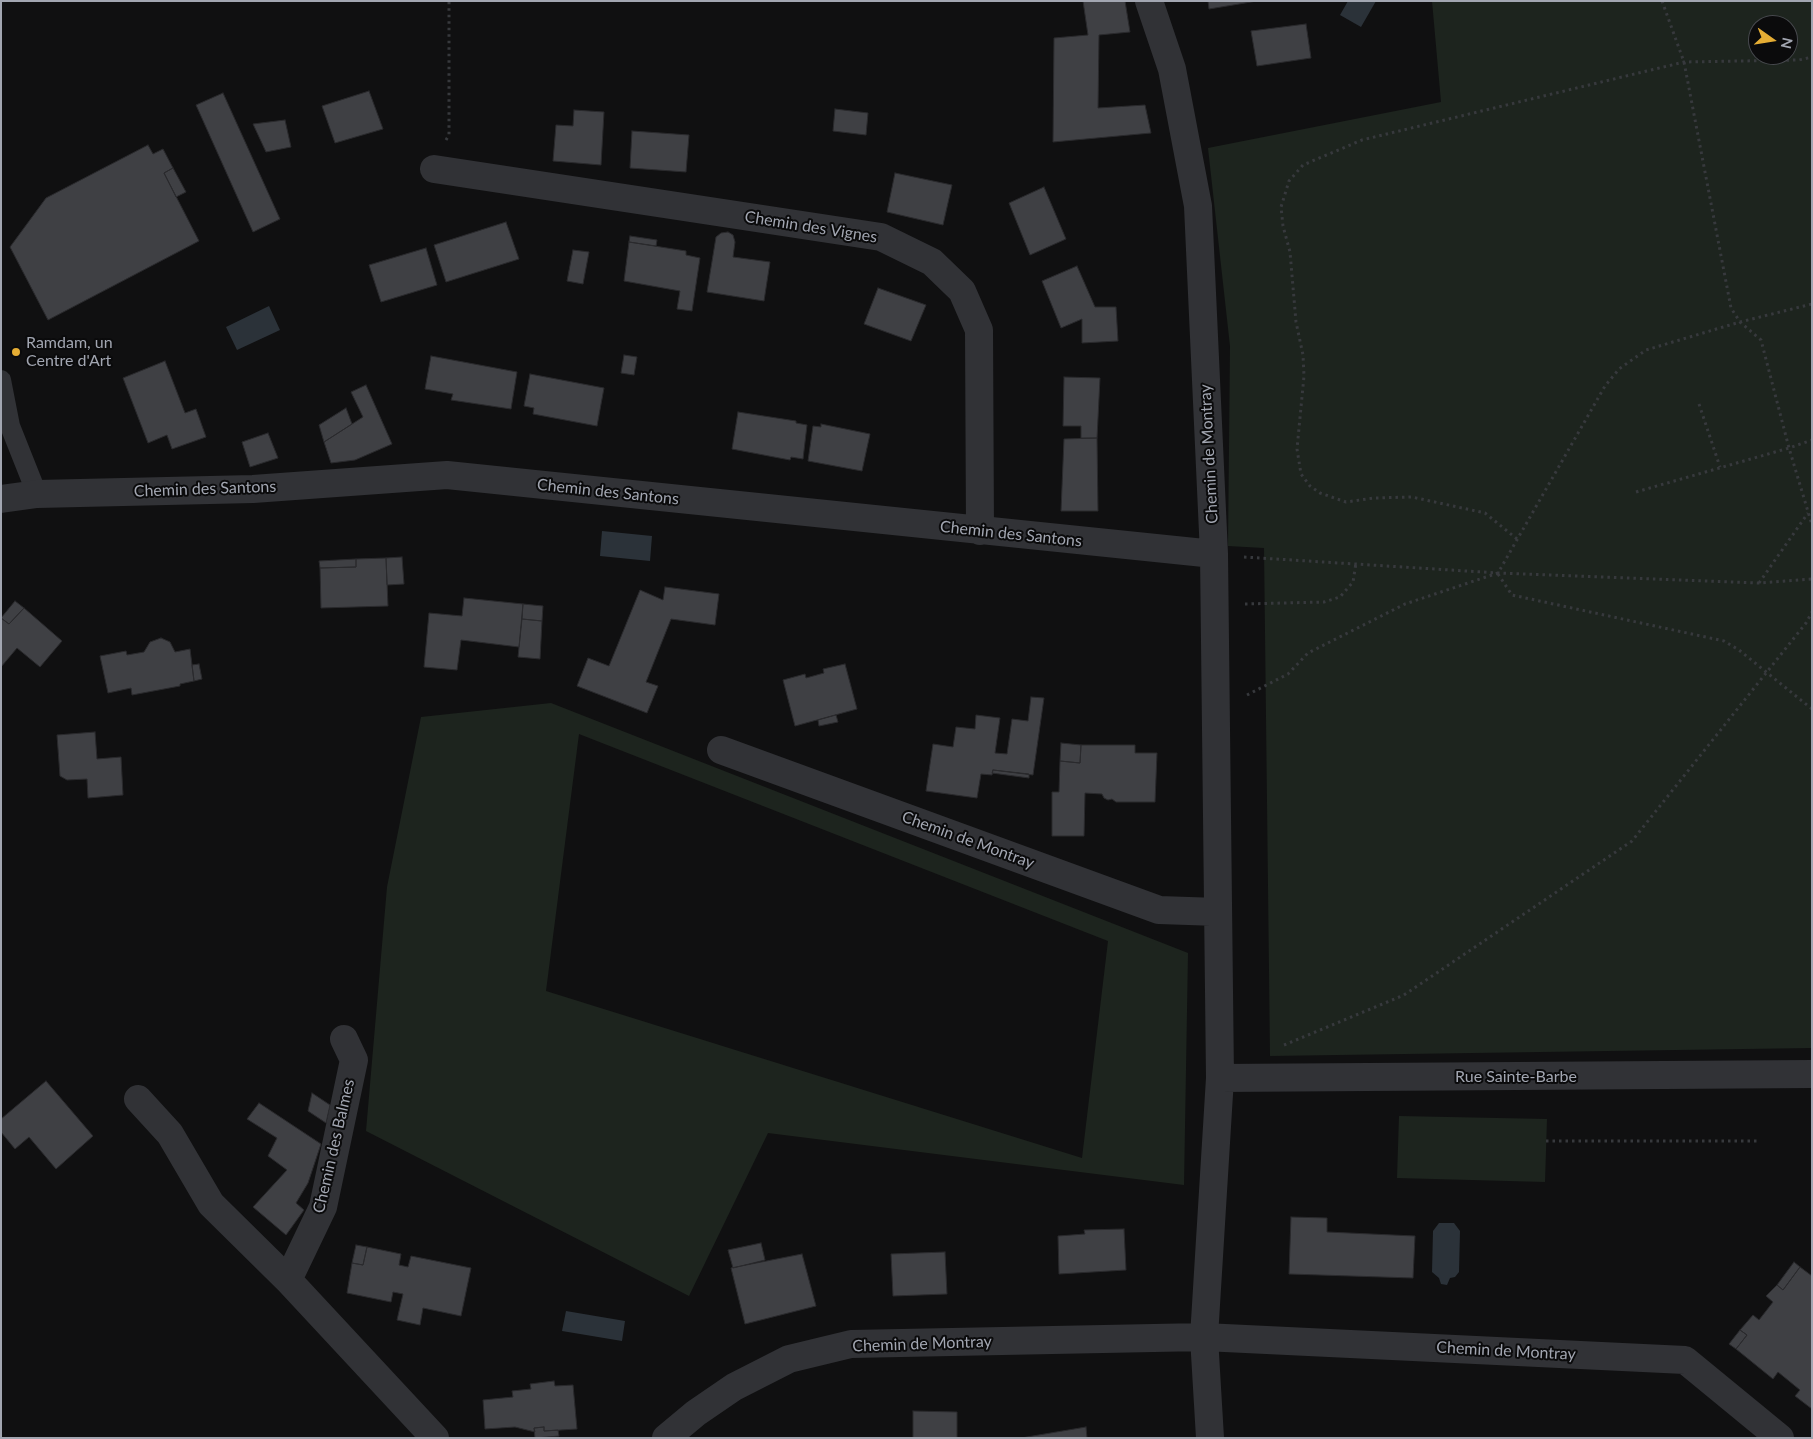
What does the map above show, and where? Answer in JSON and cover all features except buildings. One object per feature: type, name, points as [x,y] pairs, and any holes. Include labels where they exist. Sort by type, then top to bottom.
[{"type":"street","name":"Chemin de Montray","points":[[1149,1],[1172,69],[1198,206],[1214,554],[1220,1078],[1204,1337],[1210,1438]]},
{"type":"street","name":"Chemin des Vignes","points":[[434,169],[881,237],[932,262],[962,291],[979,330],[980,531]]},
{"type":"street","name":"Chemin des Santons","points":[[1,499],[37,494],[253,489],[447,475],[1214,554]]},
{"type":"street","name":"Chemin de Montray","points":[[721,750],[1160,910],[1218,912]]},
{"type":"street","name":"Chemin des Balmes","points":[[288,1280],[323,1208],[354,1060],[344,1039]]},
{"type":"street","name":"Rue Sainte-Barbe","points":[[1220,1078],[1812,1074]]},
{"type":"street","points":[[138,1099],[170,1134],[211,1204],[288,1280],[435,1438]]},
{"type":"street","name":"Chemin de Montray","points":[[666,1438],[696,1413],[734,1386],[789,1359],[851,1344],[1204,1337],[1685,1360],[1780,1438]]},
{"type":"lane","points":[[1,380],[10,426],[37,494]]},
{"type":"path","points":[[434,169],[448,135],[449,1]]},
{"type":"path","points":[[1662,1],[1684,62],[1731,308],[1740,322],[1761,340],[1789,448],[1812,525]]},
{"type":"path","points":[[1516,539],[1485,513],[1412,497],[1374,498],[1346,502],[1320,493],[1310,486],[1301,474],[1297,449],[1304,376],[1303,355],[1296,322],[1290,252],[1283,226],[1281,207],[1288,181],[1303,165],[1362,140],[1684,62],[1799,60],[1812,56]]},
{"type":"path","points":[[1215,712],[1288,674],[1308,653],[1405,604],[1498,573],[1605,386],[1619,369],[1646,350],[1740,322],[1812,304]]},
{"type":"path","points":[[1700,404],[1720,467]]},
{"type":"path","points":[[1636,492],[1812,440]]},
{"type":"path","points":[[1759,583],[1808,513]]},
{"type":"path","points":[[1214,554],[1498,573],[1759,583],[1812,579]]},
{"type":"path","points":[[1214,604],[1324,602],[1340,597],[1353,582],[1356,564]]},
{"type":"path","points":[[1498,573],[1512,595],[1724,640],[1812,709]]},
{"type":"path","points":[[1266,1079],[1277,1048],[1404,995],[1632,841],[1806,623],[1812,612]]},
{"type":"path","points":[[1546,1141],[1757,1141]]},
{"type":"shaded area","points":[[1348,1],[1376,1],[1361,27],[1340,15]]},
{"type":"shaded area","points":[[1432,1],[1812,1],[1812,1048],[1270,1056],[1264,548],[1228,546],[1230,346],[1208,148],[1441,102]]},
{"type":"shaded area","points":[[269,306],[280,330],[237,350],[226,327]]},
{"type":"shaded area","points":[[602,531],[652,536],[650,561],[600,556]]},
{"type":"shaded area","points":[[551,703],[1188,953],[1184,1185],[768,1133],[689,1296],[366,1131],[387,887],[421,717]],"holes":[[[579,734],[1108,941],[1082,1158],[546,991]]]},
{"type":"shaded area","points":[[1399,1116],[1547,1119],[1545,1182],[1397,1178]]},
{"type":"shaded area","points":[[1439,1223],[1454,1223],[1460,1231],[1459,1272],[1455,1277],[1450,1278],[1447,1285],[1441,1284],[1439,1278],[1432,1272],[1433,1231]]},
{"type":"shaded area","points":[[566,1311],[625,1321],[622,1341],[562,1331]]},
{"type":"place","name":"Ramdam, un Centre d'Art","points":[[16,352]]}]
